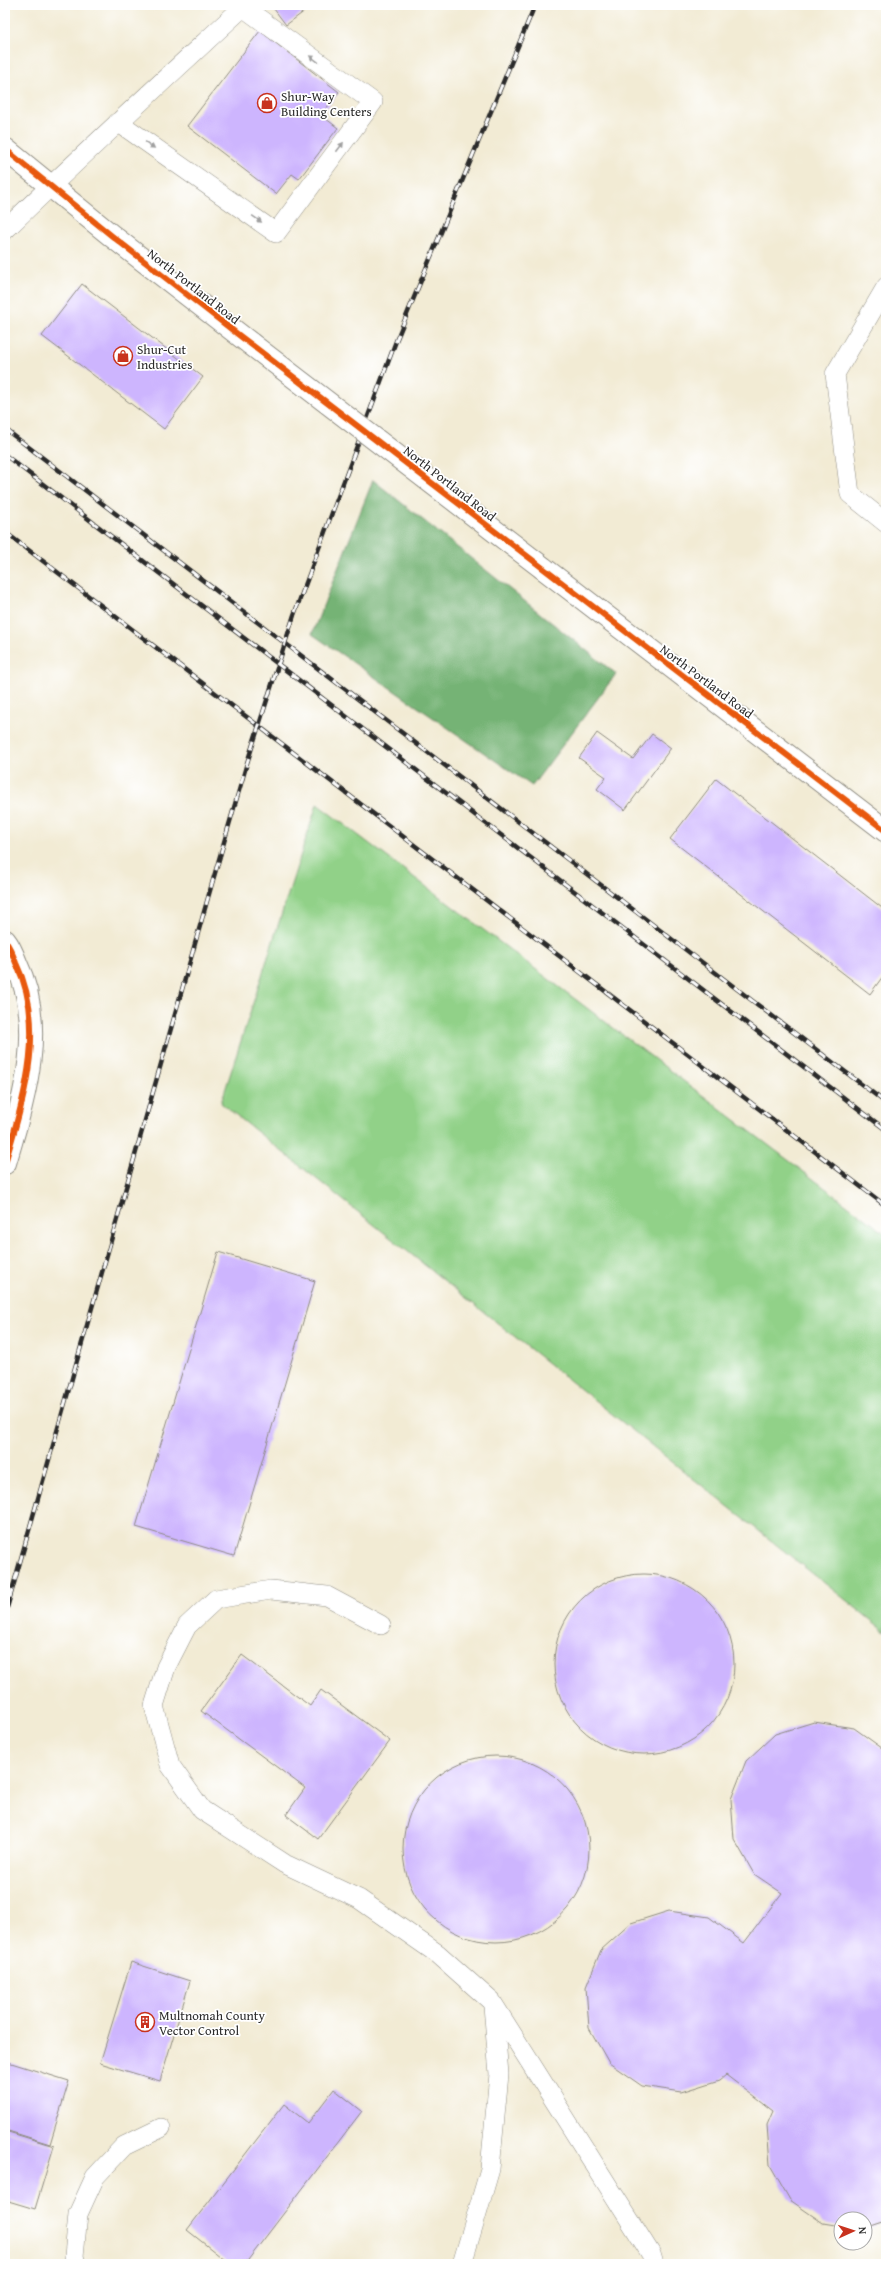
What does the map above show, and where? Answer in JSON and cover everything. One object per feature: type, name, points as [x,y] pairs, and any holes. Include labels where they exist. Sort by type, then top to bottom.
[{"type":"main road","name":"North Portland Road","points":[[5,149],[251,344],[886,831]]},
{"type":"main road","points":[[5,941],[24,980],[32,1023],[30,1061],[11,1121],[5,1163]]},
{"type":"lane","points":[[5,230],[50,185],[118,122],[243,7],[373,102],[276,233],[118,122]]},
{"type":"lane","points":[[886,287],[835,374],[850,494],[886,524]]},
{"type":"lane","points":[[381,1625],[327,1596],[271,1590],[216,1600],[187,1626],[166,1667],[154,1706],[170,1766],[202,1810],[284,1864],[359,1899],[438,1954],[492,2002],[651,2254],[654,2264]]},
{"type":"lane","points":[[462,2264],[490,2169],[499,2074],[492,2002]]},
{"type":"lane","points":[[76,2264],[74,2256],[78,2214],[95,2177],[124,2146],[161,2128]]},
{"type":"green space","points":[[373,480],[616,674],[532,786],[312,634]]},
{"type":"green space","points":[[317,804],[886,1234],[886,1632],[221,1103]]},
{"type":"building","points":[[271,5],[313,5],[286,25]]},
{"type":"building","name":"Shur-Way Building Centers","points":[[260,31],[339,92],[321,115],[338,128],[299,179],[292,174],[276,194],[187,126]]},
{"type":"building","name":"Shur-Cut Industries","points":[[82,284],[203,377],[164,429],[42,336]]},
{"type":"building","points":[[597,733],[633,759],[652,734],[671,748],[625,810],[597,789],[606,777],[579,758]]},
{"type":"building","points":[[716,779],[886,911],[886,972],[870,994],[670,839]]},
{"type":"building","points":[[218,1252],[315,1281],[234,1556],[136,1527]]},
{"type":"building","points":[[635,1574],[653,1574],[679,1580],[687,1584],[708,1600],[724,1621],[728,1629],[733,1646],[733,1682],[728,1699],[724,1707],[708,1728],[687,1744],[679,1748],[662,1753],[635,1754],[618,1751],[601,1744],[587,1734],[574,1721],[564,1707],[557,1690],[554,1673],[554,1655],[557,1638],[564,1621],[574,1607],[587,1594],[601,1584],[618,1577]]},
{"type":"building","points":[[242,1655],[310,1706],[321,1690],[390,1741],[318,1839],[286,1815],[305,1788],[201,1711]]},
{"type":"building","points":[[814,1722],[854,1728],[886,1751],[886,2222],[873,2226],[873,2211],[833,2211],[833,2225],[823,2223],[790,2200],[770,2165],[767,2125],[773,2111],[726,2075],[720,2080],[682,2092],[642,2086],[609,2063],[589,2028],[586,1987],[601,1950],[631,1923],[669,1911],[709,1917],[744,1943],[782,1893],[754,1874],[734,1839],[731,1799],[746,1761],[775,1734]]},
{"type":"building","points":[[496,1756],[523,1760],[540,1767],[555,1777],[568,1790],[578,1805],[585,1822],[589,1849],[585,1876],[578,1893],[568,1908],[555,1921],[540,1931],[523,1938],[496,1942],[469,1938],[452,1931],[437,1921],[424,1908],[414,1893],[407,1876],[403,1849],[407,1822],[414,1805],[424,1790],[437,1777],[452,1767],[469,1760]]},
{"type":"building","name":"Multnomah County Vector Control","points":[[131,1962],[190,1981],[160,2081],[100,2063]]},
{"type":"building","points":[[5,2061],[69,2081],[50,2144],[5,2130]]},
{"type":"building","points":[[334,2089],[362,2111],[245,2264],[230,2264],[187,2230],[284,2104],[308,2123]]},
{"type":"building","points":[[5,2131],[54,2146],[35,2209],[5,2200]]},
{"type":"railway","points":[[5,1615],[213,880],[247,763],[294,615],[396,341],[535,5]]},
{"type":"railway","points":[[5,429],[886,1103]]},
{"type":"railway","points":[[5,455],[886,1130]]},
{"type":"railway","points":[[5,532],[886,1206]]},
{"type":"cycle path","points":[[5,149],[112,236],[240,336],[886,831]]},
{"type":"cycle path","points":[[5,941],[13,954],[25,987],[30,1012],[31,1037],[25,1088],[5,1163]]},
{"type":"place","name":"Shur-Way Building Centers","points":[[267,103]]},
{"type":"place","name":"Shur-Cut Industries","points":[[123,356]]},
{"type":"place","name":"Multnomah County Vector Control","points":[[145,2022]]}]
